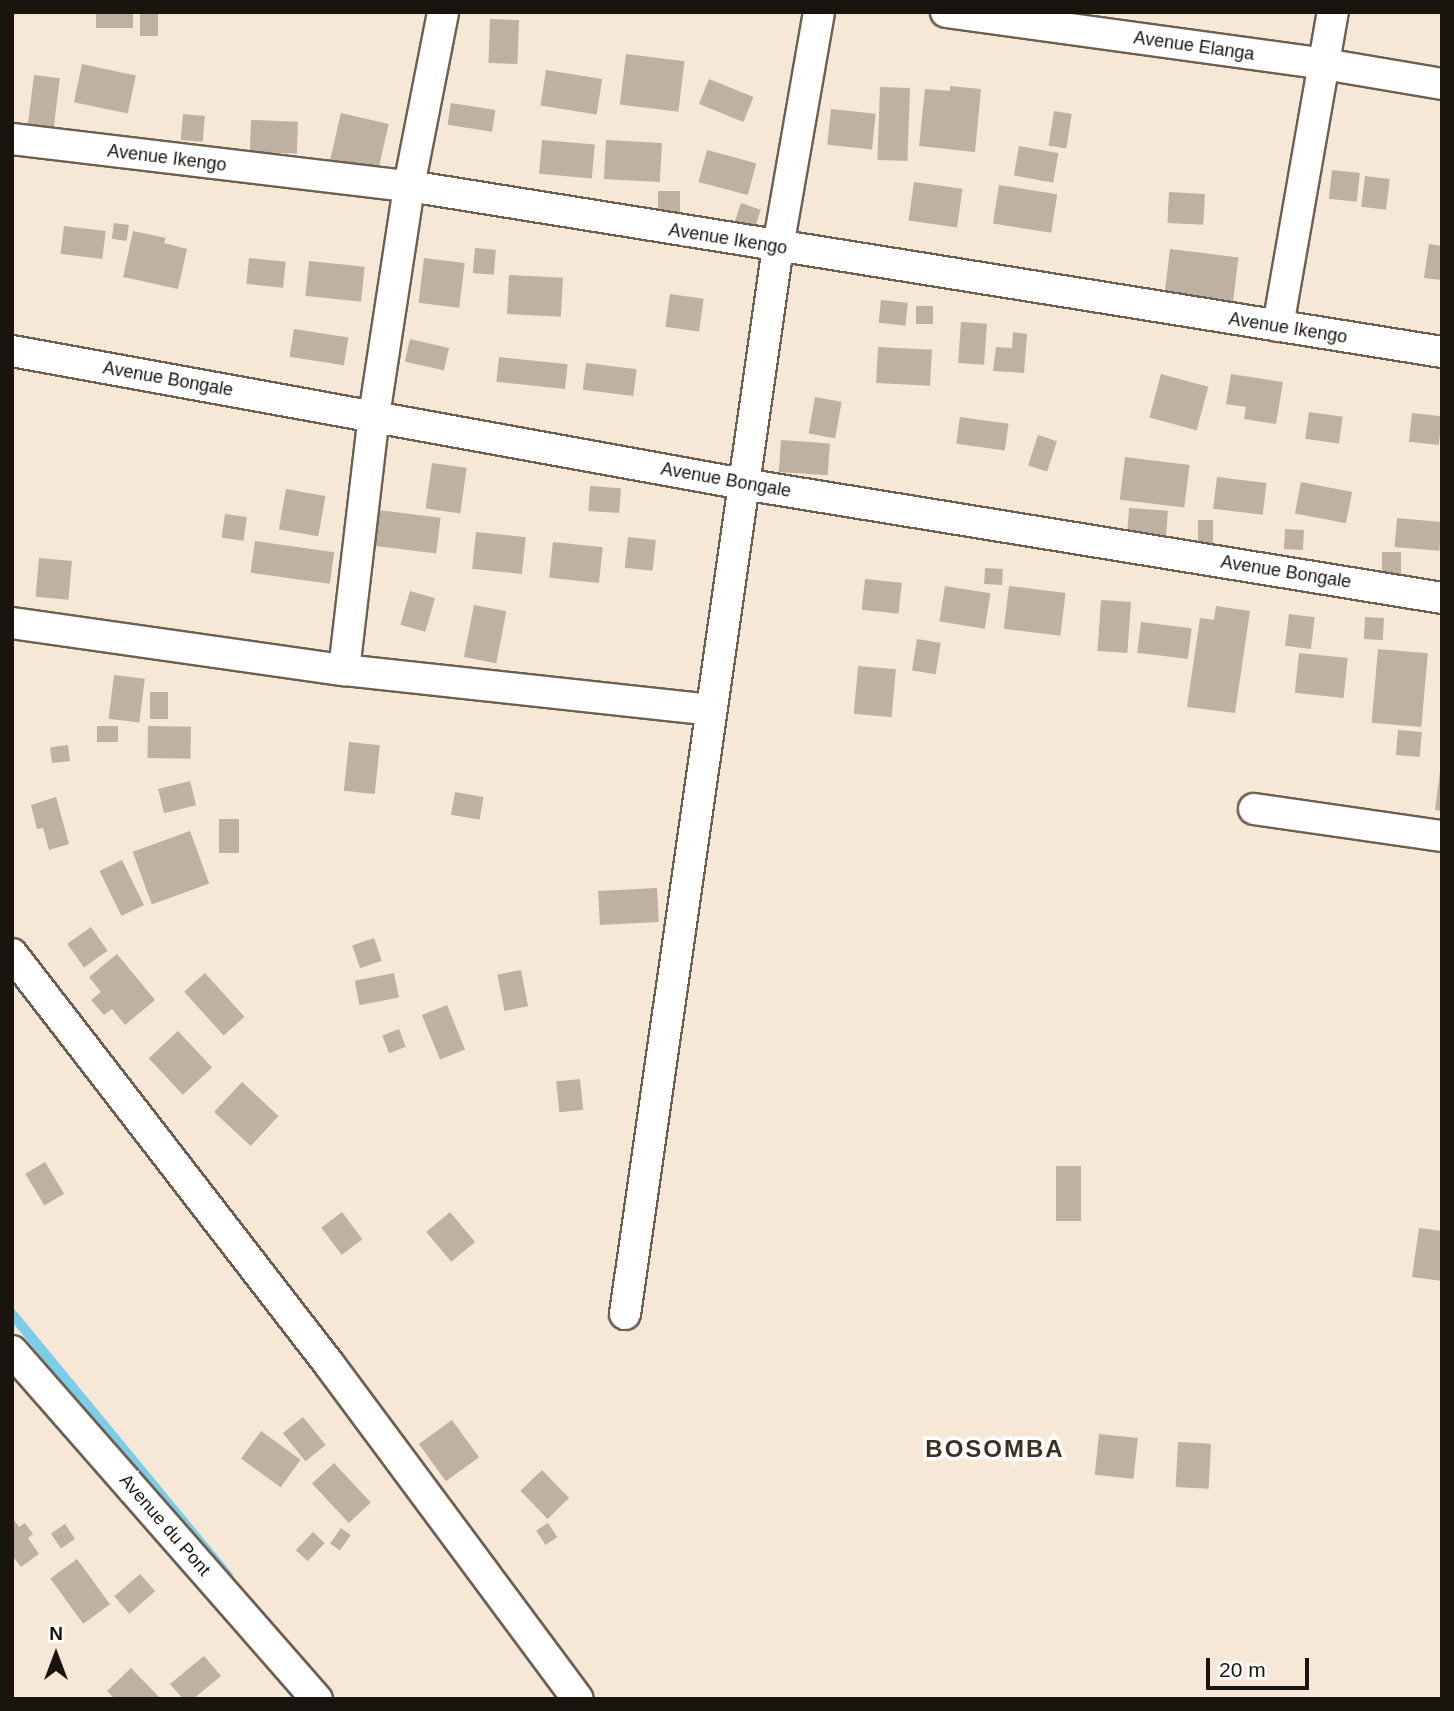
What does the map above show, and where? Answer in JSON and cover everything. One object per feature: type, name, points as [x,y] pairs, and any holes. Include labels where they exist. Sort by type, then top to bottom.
[{"type":"street","points":[[344,670],[373,416],[409,186],[443,12]]},
{"type":"street","points":[[625,1314],[778,247],[819,12]]},
{"type":"street","name":"Avenue Elanga","points":[[946,12],[1324,64],[1442,85]]},
{"type":"street","points":[[1278,326],[1333,12]]},
{"type":"street","name":"Avenue Ikengo","points":[[12,139],[409,186],[1442,352]]},
{"type":"street","name":"Avenue Bongale","points":[[12,351],[743,484],[1442,598]]},
{"type":"street","points":[[12,623],[344,670],[710,710]]},
{"type":"street","points":[[1254,809],[1442,836]]},
{"type":"street","points":[[12,954],[329,1364],[578,1699]]},
{"type":"street","name":"Avenue du Pont","points":[[12,1351],[317,1699]]},
{"type":"building","points":[[96,12],[133,12],[133,28],[96,28]]},
{"type":"building","points":[[140,12],[158,12],[158,36],[140,36]]},
{"type":"building","points":[[490,19],[519,20],[517,64],[488,63]]},
{"type":"building","points":[[626,54],[685,61],[678,112],[620,105]]},
{"type":"building","points":[[82,64],[136,75],[128,114],[74,102]]},
{"type":"building","points":[[546,70],[602,79],[597,114],[540,106]]},
{"type":"building","points":[[34,75],[60,78],[53,133],[27,130]]},
{"type":"building","points":[[709,79],[754,97],[743,122],[699,104]]},
{"type":"building","points":[[950,86],[981,89],[975,152],[919,146],[925,89],[950,91]]},
{"type":"building","points":[[880,87],[910,88],[907,161],[877,160]]},
{"type":"building","points":[[451,103],[495,110],[492,132],[448,125]]},
{"type":"building","points":[[831,109],[876,114],[872,150],[827,145]]},
{"type":"building","points":[[1054,111],[1072,114],[1066,148],[1049,146]]},
{"type":"building","points":[[341,113],[389,124],[377,177],[329,166]]},
{"type":"building","points":[[183,114],[205,116],[203,142],[181,140]]},
{"type":"building","points":[[251,120],[298,122],[297,154],[250,152]]},
{"type":"building","points":[[542,140],[595,145],[592,178],[539,174]]},
{"type":"building","points":[[606,140],[662,143],[660,182],[604,179]]},
{"type":"building","points":[[1019,146],[1058,153],[1053,182],[1014,176]]},
{"type":"building","points":[[707,150],[756,163],[748,195],[698,182]]},
{"type":"building","points":[[1332,170],[1360,173],[1357,202],[1329,199]]},
{"type":"building","points":[[1365,176],[1390,179],[1386,210],[1361,207]]},
{"type":"building","points":[[914,182],[963,189],[957,227],[909,221]]},
{"type":"building","points":[[999,185],[1057,194],[1051,233],[993,224]]},
{"type":"building","points":[[658,191],[680,191],[680,216],[658,216]]},
{"type":"building","points":[[1169,192],[1205,194],[1203,225],[1167,223]]},
{"type":"building","points":[[741,203],[761,210],[754,229],[734,222]]},
{"type":"building","points":[[114,223],[129,225],[127,241],[112,239]]},
{"type":"building","points":[[64,226],[106,231],[102,259],[61,254]]},
{"type":"building","points":[[133,231],[166,238],[164,243],[187,249],[178,289],[123,277]]},
{"type":"building","points":[[1429,244],[1442,246],[1442,280],[1424,278]]},
{"type":"building","points":[[475,248],[496,250],[494,275],[473,273]]},
{"type":"building","points":[[1170,249],[1238,257],[1232,309],[1164,301]]},
{"type":"building","points":[[249,258],[286,262],[283,288],[246,284]]},
{"type":"building","points":[[424,258],[465,263],[459,308],[419,303]]},
{"type":"building","points":[[309,261],[365,267],[361,302],[305,296]]},
{"type":"building","points":[[509,275],[563,278],[561,317],[507,314]]},
{"type":"building","points":[[670,294],[704,299],[699,331],[665,327]]},
{"type":"building","points":[[881,300],[908,303],[905,326],[879,323]]},
{"type":"building","points":[[916,306],[933,306],[933,324],[916,324]]},
{"type":"building","points":[[961,322],[987,324],[984,365],[958,363]]},
{"type":"building","points":[[294,329],[348,338],[344,365],[290,357]]},
{"type":"building","points":[[1013,332],[1027,334],[1024,373],[993,371],[996,347],[1012,348]]},
{"type":"building","points":[[410,339],[449,348],[444,370],[405,361]]},
{"type":"building","points":[[878,347],[932,350],[930,386],[876,383]]},
{"type":"building","points":[[499,357],[568,364],[565,389],[496,382]]},
{"type":"building","points":[[586,363],[637,369],[633,396],[583,390]]},
{"type":"building","points":[[1161,374],[1208,387],[1197,430],[1149,417]]},
{"type":"building","points":[[1231,374],[1283,382],[1276,424],[1244,419],[1246,407],[1226,404]]},
{"type":"building","points":[[815,397],[842,402],[835,438],[809,433]]},
{"type":"building","points":[[1309,412],[1343,417],[1339,443],[1305,439]]},
{"type":"building","points":[[1412,413],[1442,416],[1439,445],[1409,442]]},
{"type":"building","points":[[960,417],[1009,424],[1005,451],[956,444]]},
{"type":"building","points":[[1038,435],[1057,441],[1047,472],[1028,465]]},
{"type":"building","points":[[781,440],[830,443],[828,475],[779,472]]},
{"type":"building","points":[[1125,457],[1190,465],[1184,508],[1120,500]]},
{"type":"building","points":[[432,463],[467,468],[460,513],[426,509]]},
{"type":"building","points":[[1217,477],[1267,483],[1263,515],[1213,509]]},
{"type":"building","points":[[1301,482],[1352,492],[1346,523],[1295,513]]},
{"type":"building","points":[[590,486],[621,488],[619,513],[588,511]]},
{"type":"building","points":[[286,489],[325,496],[318,536],[279,529]]},
{"type":"building","points":[[1129,508],[1168,511],[1166,539],[1127,536]]},
{"type":"building","points":[[378,510],[441,518],[436,553],[374,546]]},
{"type":"building","points":[[225,514],[247,517],[243,541],[222,538]]},
{"type":"building","points":[[1397,518],[1442,522],[1439,551],[1394,547]]},
{"type":"building","points":[[1198,520],[1213,520],[1213,546],[1198,546]]},
{"type":"building","points":[[1285,529],[1304,530],[1303,550],[1284,549]]},
{"type":"building","points":[[476,532],[526,537],[522,574],[472,569]]},
{"type":"building","points":[[628,537],[656,540],[653,571],[625,568]]},
{"type":"building","points":[[255,541],[334,552],[330,584],[251,573]]},
{"type":"building","points":[[553,542],[603,547],[599,583],[549,578]]},
{"type":"building","points":[[1382,552],[1401,552],[1401,575],[1382,575]]},
{"type":"building","points":[[39,558],[72,561],[68,600],[36,597]]},
{"type":"building","points":[[985,568],[1003,569],[1002,585],[984,584]]},
{"type":"building","points":[[865,579],[902,583],[899,614],[862,610]]},
{"type":"building","points":[[945,586],[990,593],[985,629],[939,622]]},
{"type":"building","points":[[1009,586],[1066,593],[1060,636],[1004,629]]},
{"type":"building","points":[[410,591],[435,598],[425,632],[400,625]]},
{"type":"building","points":[[1101,600],[1131,602],[1127,653],[1097,651]]},
{"type":"building","points":[[474,605],[506,611],[496,663],[464,657]]},
{"type":"building","points":[[1216,606],[1250,611],[1235,713],[1187,707],[1200,618],[1214,620]]},
{"type":"building","points":[[1289,614],[1315,617],[1311,649],[1285,646]]},
{"type":"building","points":[[1365,617],[1384,618],[1383,640],[1364,639]]},
{"type":"building","points":[[1141,622],[1192,628],[1188,659],[1137,653]]},
{"type":"building","points":[[917,639],[941,643],[936,674],[912,671]]},
{"type":"building","points":[[1378,649],[1428,653],[1421,727],[1372,723]]},
{"type":"building","points":[[1299,653],[1348,658],[1344,698],[1295,693]]},
{"type":"building","points":[[858,666],[896,669],[892,717],[854,714]]},
{"type":"building","points":[[114,675],[145,679],[139,722],[109,719]]},
{"type":"building","points":[[150,692],[168,692],[168,719],[150,719]]},
{"type":"building","points":[[97,726],[118,726],[118,742],[97,742]]},
{"type":"building","points":[[148,726],[191,727],[190,759],[147,758]]},
{"type":"building","points":[[1398,730],[1422,732],[1420,757],[1396,755]]},
{"type":"building","points":[[349,742],[380,745],[375,794],[344,791]]},
{"type":"building","points":[[68,745],[70,761],[52,763],[50,747]]},
{"type":"building","points":[[1442,771],[1442,811],[1435,810]]},
{"type":"building","points":[[190,781],[196,805],[164,813],[158,789]]},
{"type":"building","points":[[455,792],[484,797],[480,820],[451,815]]},
{"type":"building","points":[[56,797],[69,844],[49,850],[43,828],[37,829],[31,805]]},
{"type":"building","points":[[219,819],[239,819],[239,853],[219,853]]},
{"type":"building","points":[[190,831],[209,884],[152,904],[133,852]]},
{"type":"building","points":[[122,860],[144,905],[121,916],[100,871]]},
{"type":"building","points":[[657,888],[659,922],[600,925],[598,891]]},
{"type":"building","points":[[91,927],[108,951],[84,967],[67,944]]},
{"type":"building","points":[[374,938],[382,961],[360,968],[352,945]]},
{"type":"building","points":[[117,954],[155,1000],[125,1025],[112,1009],[104,1015],[91,1000],[101,992],[89,977]]},
{"type":"building","points":[[521,970],[528,1006],[505,1011],[497,975]]},
{"type":"building","points":[[205,973],[244,1017],[224,1036],[184,992]]},
{"type":"building","points":[[394,973],[399,998],[360,1005],[355,981]]},
{"type":"building","points":[[447,1005],[465,1050],[440,1060],[422,1015]]},
{"type":"building","points":[[399,1029],[406,1047],[389,1053],[382,1035]]},
{"type":"building","points":[[178,1031],[212,1068],[183,1095],[149,1058]]},
{"type":"building","points":[[580,1079],[583,1110],[559,1112],[556,1082]]},
{"type":"building","points":[[242,1082],[279,1116],[251,1146],[214,1112]]},
{"type":"building","points":[[45,1162],[64,1194],[44,1206],[25,1174]]},
{"type":"building","points":[[1056,1166],[1081,1166],[1081,1221],[1056,1221]]},
{"type":"building","points":[[342,1212],[362,1239],[342,1255],[321,1228]]},
{"type":"building","points":[[450,1212],[475,1242],[451,1262],[426,1232]]},
{"type":"building","points":[[1419,1228],[1442,1231],[1442,1281],[1412,1277]]},
{"type":"building","points":[[303,1417],[326,1445],[305,1461],[283,1433]]},
{"type":"building","points":[[452,1420],[479,1457],[446,1481],[419,1444]]},
{"type":"building","points":[[261,1431],[301,1460],[281,1487],[241,1459]]},
{"type":"building","points":[[1099,1434],[1138,1438],[1134,1479],[1095,1475]]},
{"type":"building","points":[[1178,1442],[1211,1444],[1209,1489],[1176,1487]]},
{"type":"building","points":[[334,1463],[371,1502],[349,1523],[312,1483]]},
{"type":"building","points":[[542,1470],[569,1498],[548,1519],[520,1491]]},
{"type":"building","points":[[12,1517],[19,1527],[25,1523],[33,1534],[28,1538],[39,1554],[21,1567],[12,1555]]},
{"type":"building","points":[[548,1523],[557,1537],[546,1545],[536,1531]]},
{"type":"building","points":[[65,1524],[75,1539],[61,1548],[51,1534]]},
{"type":"building","points":[[341,1528],[351,1535],[340,1550],[330,1544]]},
{"type":"building","points":[[313,1532],[325,1543],[308,1561],[296,1550]]},
{"type":"building","points":[[77,1559],[110,1604],[83,1624],[50,1578]]},
{"type":"building","points":[[140,1574],[155,1591],[129,1614],[114,1596]]},
{"type":"building","points":[[204,1656],[221,1676],[193,1699],[183,1699],[170,1684]]},
{"type":"building","points":[[131,1668],[161,1699],[115,1699],[107,1691]]},
{"type":"waterway","points":[[12,1314],[228,1576]]},
{"type":"district","name":"BOSOMBA","points":[[995,1449]]}]
